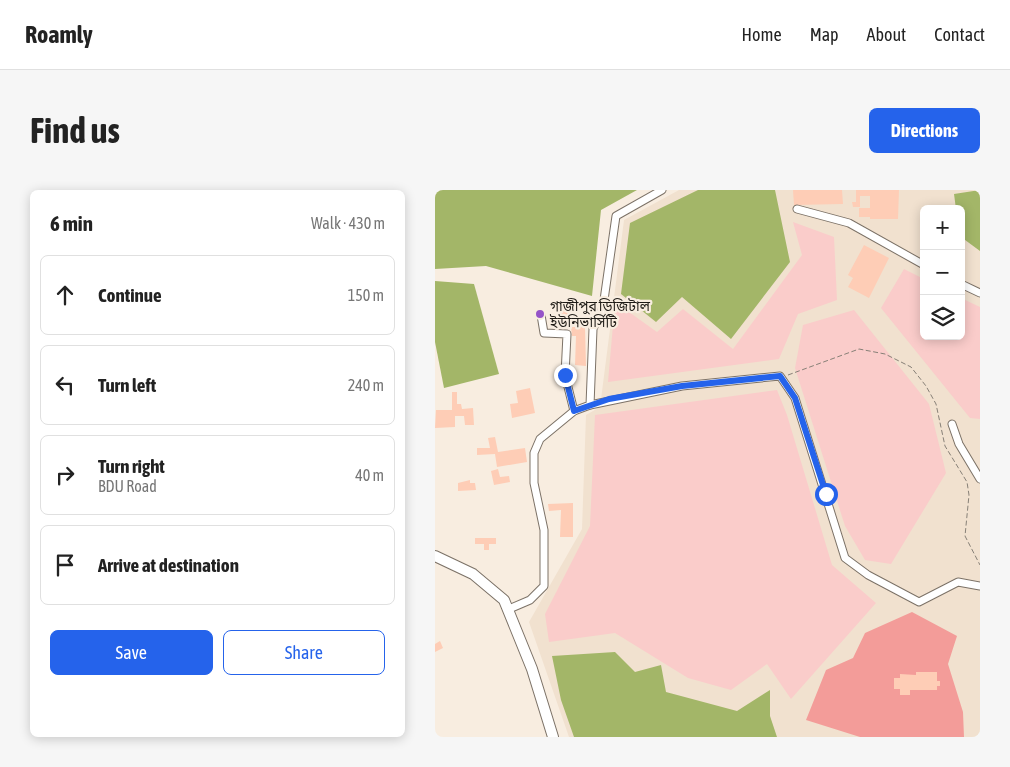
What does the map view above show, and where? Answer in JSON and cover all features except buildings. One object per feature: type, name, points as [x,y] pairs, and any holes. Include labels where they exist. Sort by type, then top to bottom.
[{"type":"highway","points":[[435,556],[453,563],[485,582],[504,600],[532,669],[553,737]]},
{"type":"street","points":[[589,405],[593,329],[603,307],[616,216],[662,190]]},
{"type":"street","points":[[797,209],[849,224],[920,262]]},
{"type":"street","points":[[965,286],[980,293]]},
{"type":"street","points":[[541,314],[545,333],[567,334],[565,375],[574,411]]},
{"type":"street","points":[[509,609],[530,600],[544,586],[545,530],[533,483],[534,453],[540,439],[574,411],[589,405],[682,386],[780,376],[795,398],[845,558],[868,575],[919,602],[958,582],[980,586]]},
{"type":"street","points":[[952,424],[959,444],[980,479]]},
{"type":"path","points":[[780,376],[803,371],[859,349],[885,354],[911,367],[936,404],[945,446],[967,482],[969,496],[965,536],[980,565]]},
{"type":"shaded area","points":[[435,190],[637,190],[601,210],[592,296],[486,266],[435,269]]},
{"type":"shaded area","points":[[679,190],[980,190],[980,737],[569,737],[529,622],[582,529],[586,415],[600,407],[624,220]]},
{"type":"shaded area","points":[[698,190],[775,190],[790,262],[731,339],[682,297],[656,322],[621,294],[630,223]]},
{"type":"shaded area","points":[[980,190],[980,251],[965,240],[965,205],[955,205],[954,194]]},
{"type":"shaded area","points":[[793,222],[834,237],[837,300],[798,314],[779,359],[608,382],[615,302],[657,332],[683,309],[733,349],[802,255]]},
{"type":"shaded area","points":[[904,269],[920,277],[920,340],[965,340],[965,300],[980,307],[980,419],[970,418],[881,308]]},
{"type":"shaded area","points":[[435,281],[474,284],[499,374],[444,388],[435,342]]},
{"type":"shaded area","points":[[854,310],[929,404],[946,473],[891,564],[865,560],[845,526],[795,368],[803,325]]},
{"type":"shaded area","points":[[777,390],[787,415],[832,565],[876,603],[791,699],[767,664],[731,690],[688,678],[615,633],[549,642],[545,614],[590,526],[595,415]]},
{"type":"shaded area","points":[[912,612],[957,636],[948,664],[963,712],[964,737],[860,737],[806,720],[826,670],[853,658],[865,633]]},
{"type":"shaded area","points":[[615,652],[635,672],[661,665],[666,692],[737,711],[770,690],[770,716],[777,737],[574,737],[561,700],[552,656]]},
{"type":"place","name":"গাজীপুর ডিজিটাল ইউনিভার্সিটি","points":[[540,314]]},
{"type":"route","points":[[565,375],[574,411],[609,399],[682,386],[780,376],[795,398],[826,494]]}]
